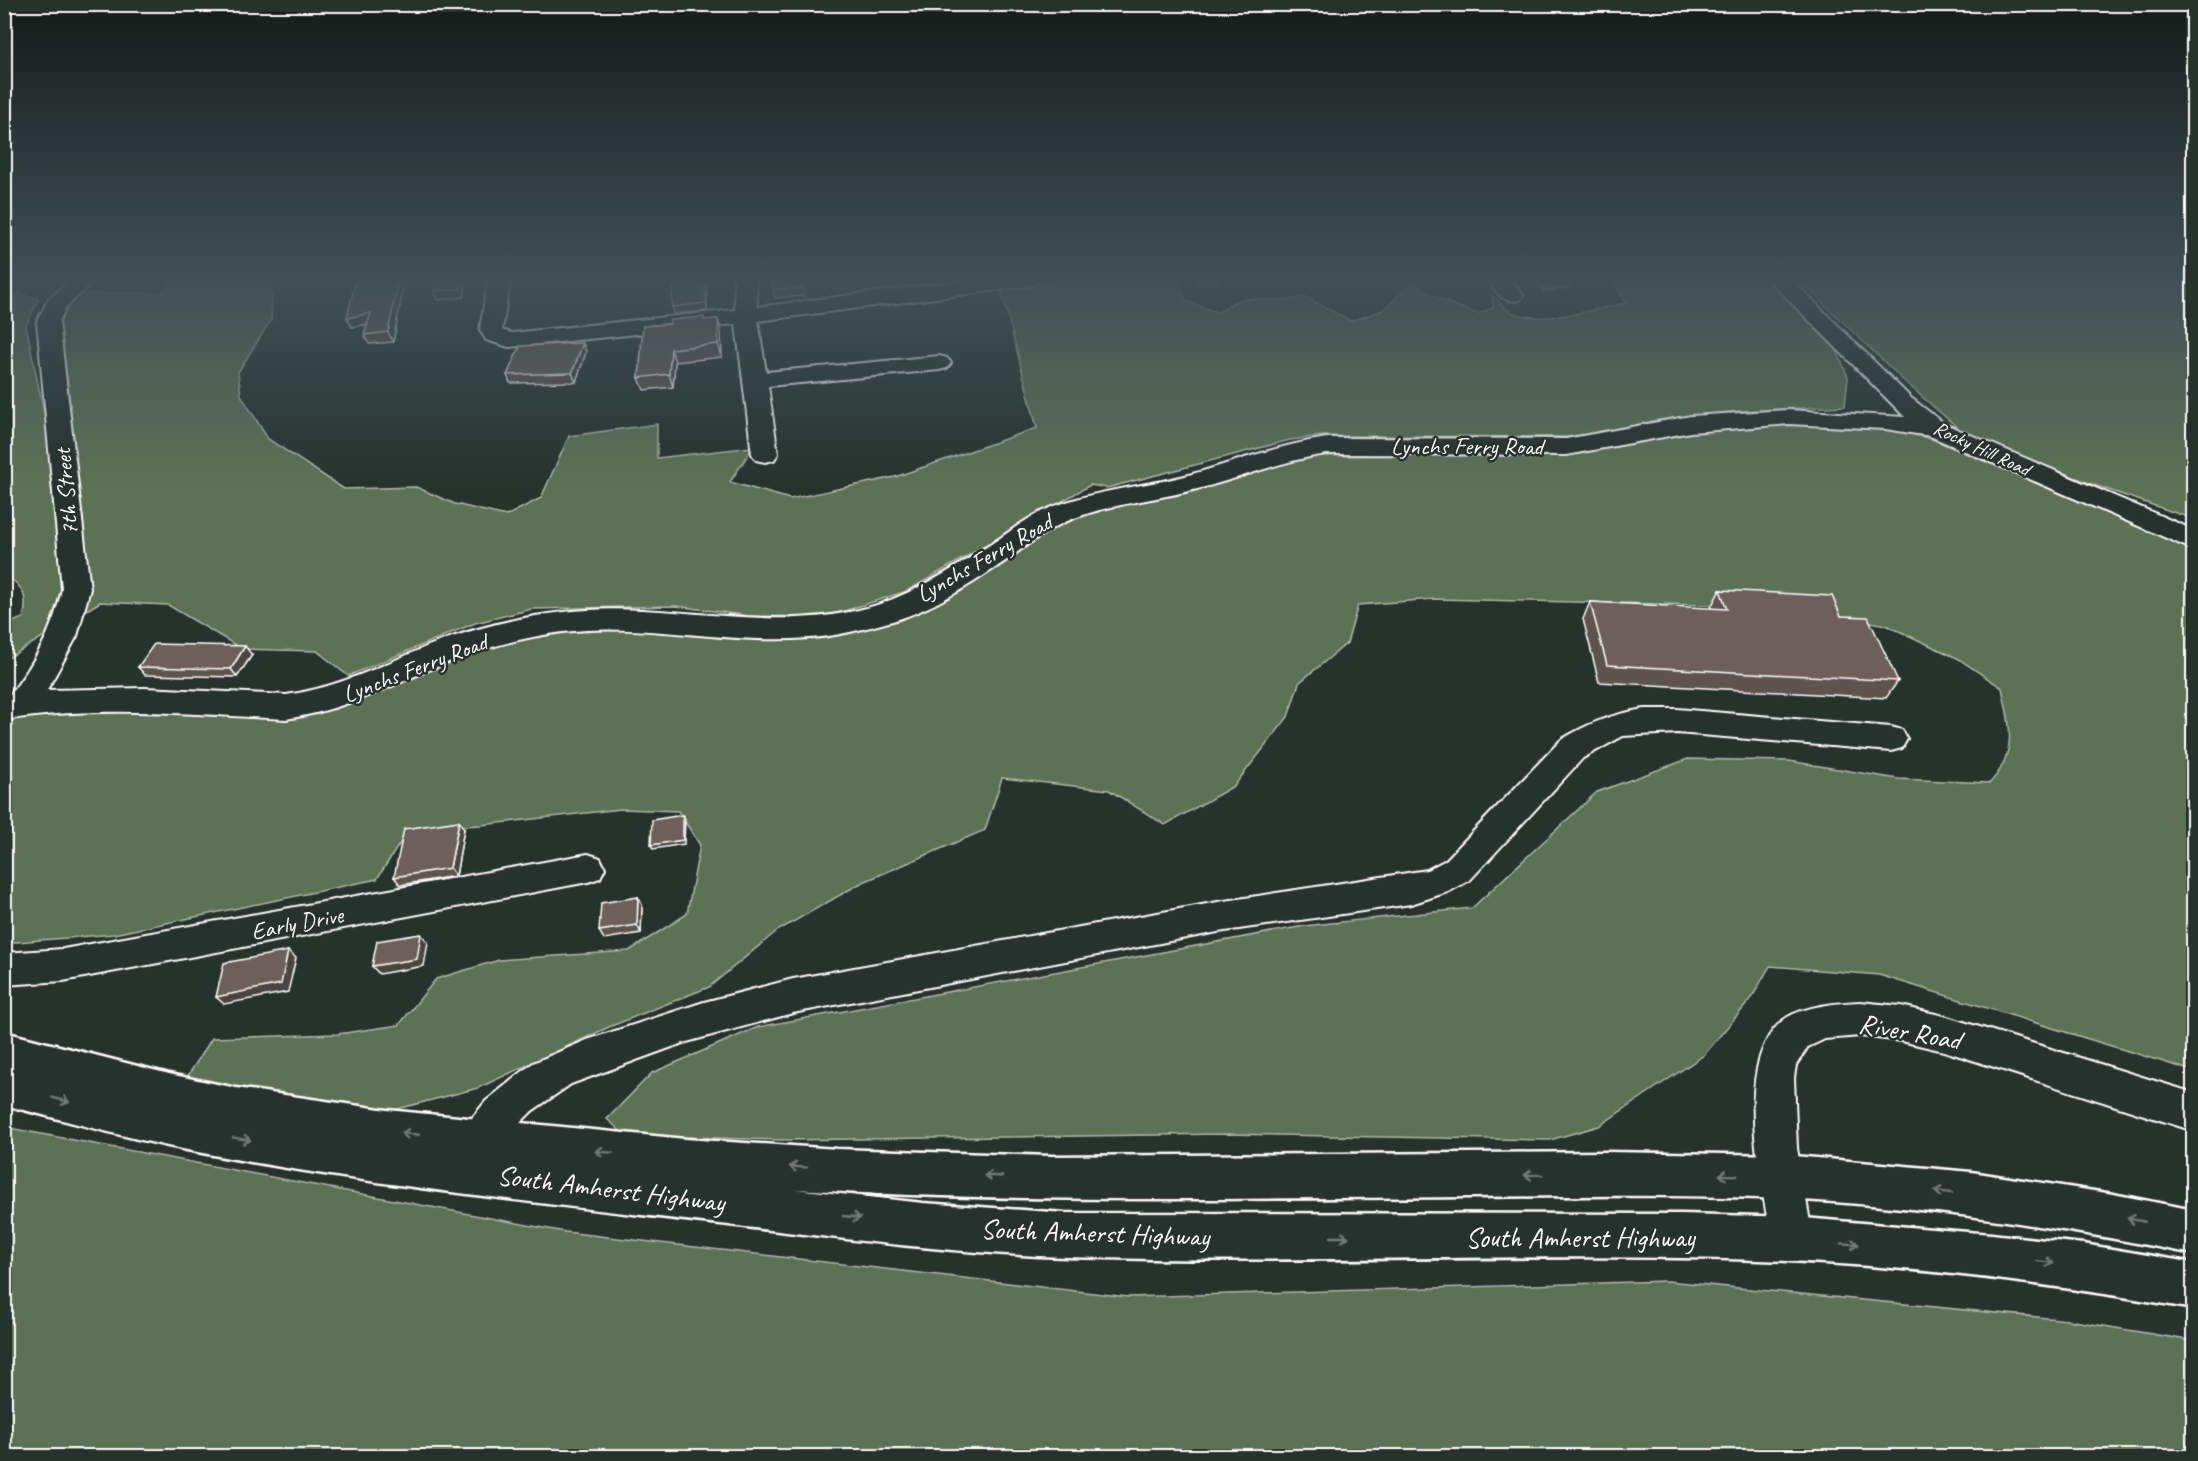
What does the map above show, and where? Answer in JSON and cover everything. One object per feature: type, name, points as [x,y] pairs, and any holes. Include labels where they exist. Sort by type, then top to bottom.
[{"type":"main road","name":"South Amherst Highway","points":[[4,1051],[169,1094],[236,1108],[387,1131],[469,1154],[622,1191],[923,1225],[1065,1235],[1682,1236],[1792,1239],[1991,1256],[2083,1267],[2193,1286]]},
{"type":"main road","name":"South Amherst Highway","points":[[4,1085],[184,1129],[320,1152],[708,1161],[837,1170],[1052,1178],[1595,1174],[1783,1177],[1971,1194],[2113,1216],[2193,1232]]},
{"type":"street","name":"7th Street","points":[[12,707],[39,680],[61,643],[73,610],[76,589],[51,347]]},
{"type":"street","points":[[750,347],[765,454]]},
{"type":"street","name":"Rocky Hill Road","points":[[1847,347],[1902,403],[1936,429],[2193,541]]},
{"type":"street","points":[[754,380],[939,363]]},
{"type":"street","name":"Lynchs Ferry Road","points":[[12,707],[89,700],[286,707],[310,705],[340,697],[466,644],[565,622],[608,618],[657,618],[788,630],[823,628],[890,611],[948,584],[1053,517],[1077,509],[1188,483],[1299,449],[1339,446],[1566,447],[1691,424],[1789,417],[1866,421],[1936,429]]},
{"type":"street","points":[[469,1154],[510,1103],[540,1081],[571,1064],[724,1012],[793,996],[1218,917],[1410,889],[1436,882],[1458,870],[1572,749],[1594,735],[1619,725],[1677,721],[1891,739]]},
{"type":"street","name":"Early Drive","points":[[4,969],[63,965],[588,868]]},
{"type":"street","name":"River Road","points":[[1792,1239],[1775,1122],[1774,1079],[1778,1058],[1786,1042],[1802,1030],[1819,1022],[1876,1019],[1906,1024],[2193,1112]]},
{"type":"green space","points":[[4,347],[31,347],[49,437],[62,357],[61,347],[254,347],[238,372],[241,395],[268,439],[344,489],[416,487],[455,504],[506,516],[541,498],[569,436],[657,424],[657,458],[753,447],[730,482],[790,499],[895,477],[1037,428],[1016,347],[1835,347],[1848,377],[1845,406],[1739,411],[1657,420],[1585,437],[1322,436],[1290,440],[1107,488],[1090,485],[907,591],[825,617],[750,616],[676,606],[532,609],[475,623],[348,676],[317,651],[242,649],[168,605],[100,602],[5,660],[5,625],[23,618],[25,598],[16,583],[5,574]]},
{"type":"green space","points":[[1869,347],[2193,347],[2193,519],[2097,486],[1965,434]]},
{"type":"green space","points":[[1792,423],[1887,428],[1931,439],[2193,548],[2193,1071],[1879,975],[1770,966],[1751,999],[1704,1055],[1599,1126],[1550,1140],[1225,1134],[781,1140],[625,1135],[607,1119],[652,1073],[758,1027],[1304,926],[1472,908],[1597,792],[1688,759],[1789,761],[1898,779],[1990,783],[2005,760],[2010,738],[2002,688],[1957,658],[1886,625],[1797,607],[1434,599],[1358,605],[1347,643],[1299,683],[1288,717],[1234,786],[1165,825],[1109,790],[1002,778],[985,830],[861,883],[777,931],[709,987],[609,1027],[478,1088],[382,1113],[184,1082],[212,1038],[338,1034],[399,1025],[436,979],[499,960],[629,951],[687,914],[700,845],[678,811],[621,809],[481,825],[409,829],[377,879],[114,934],[5,943],[5,716],[83,708],[282,715],[446,659],[522,637],[605,626],[823,635],[1081,515],[1191,489],[1277,461],[1329,451],[1569,452],[1609,448],[1696,430]]},
{"type":"green space","points":[[4,1127],[565,1232],[1128,1297],[1667,1281],[2068,1320],[2193,1341],[2193,1456],[5,1456]]},
{"type":"building","points":[[519,347],[581,347],[572,373],[507,375]]},
{"type":"building","points":[[641,347],[688,347],[671,349],[669,374],[639,378]]},
{"type":"building","points":[[1720,590],[1832,596],[1841,616],[1868,617],[1898,681],[1607,665],[1590,602],[1727,609]]},
{"type":"building","points":[[154,644],[245,646],[231,669],[138,667]]},
{"type":"building","points":[[683,815],[683,840],[651,845],[652,820]]},
{"type":"building","points":[[459,821],[450,868],[394,877],[404,829]]},
{"type":"building","points":[[638,897],[637,925],[599,931],[601,903]]},
{"type":"building","points":[[421,934],[417,959],[372,966],[377,941]]},
{"type":"building","points":[[288,951],[281,984],[216,997],[224,963]]}]
